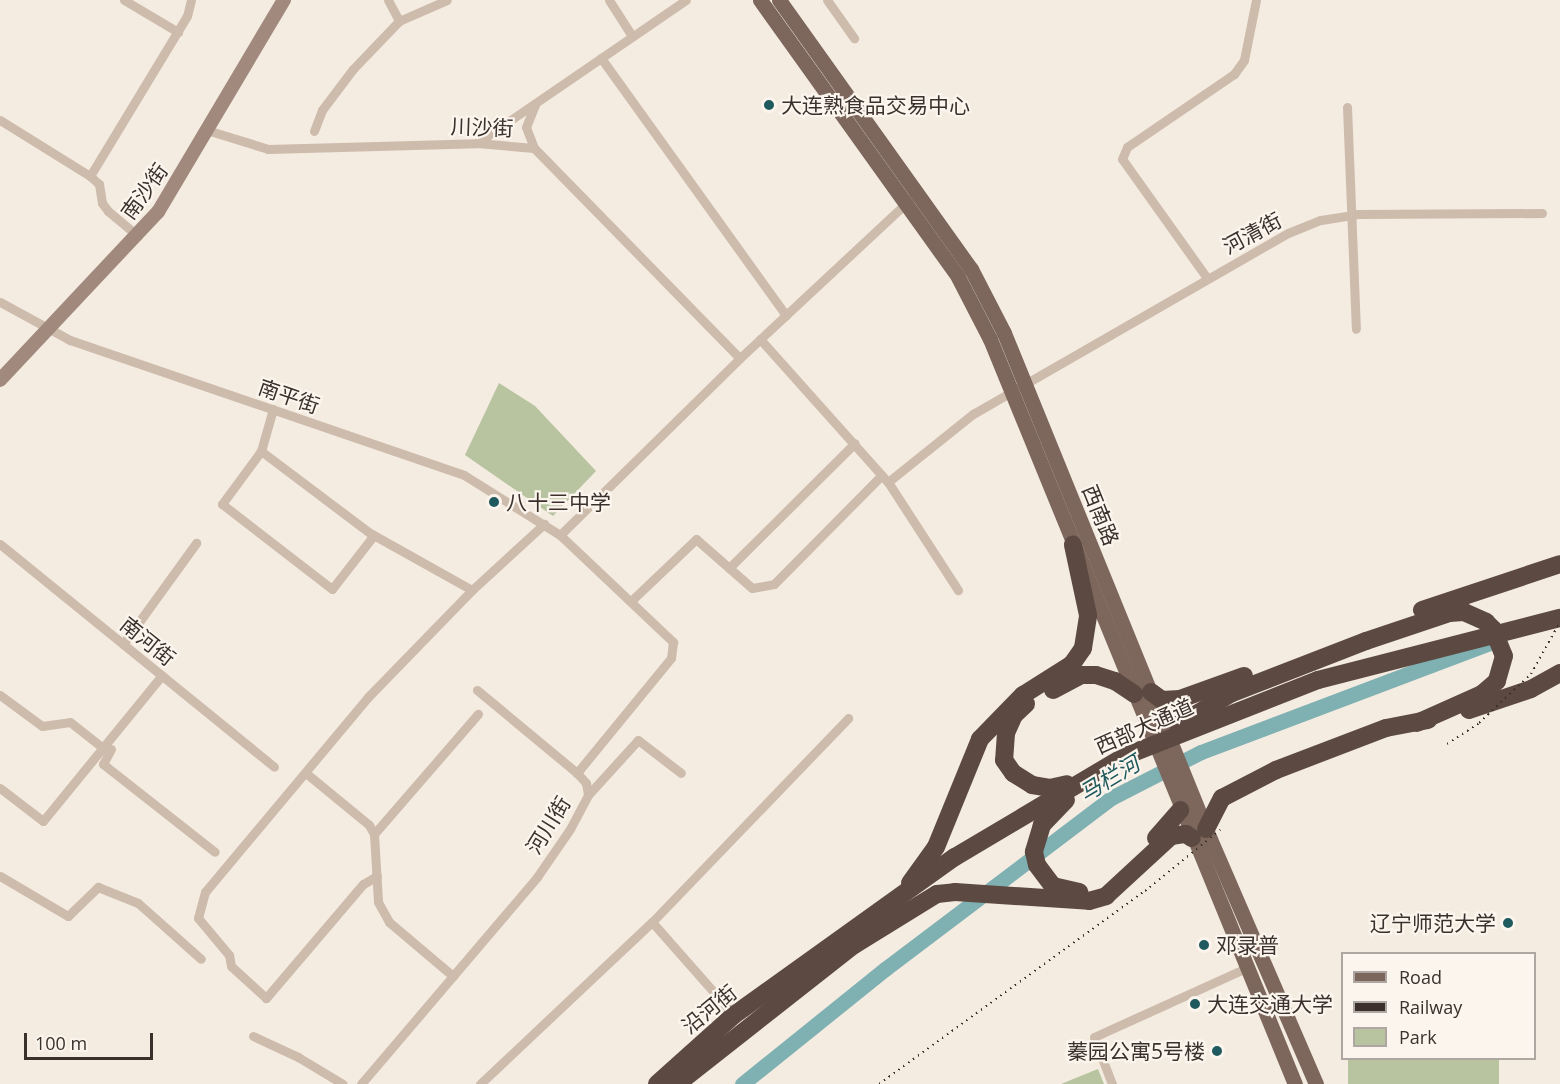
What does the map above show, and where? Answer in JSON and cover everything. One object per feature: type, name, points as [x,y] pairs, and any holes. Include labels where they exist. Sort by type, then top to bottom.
[{"type":"highway","points":[[829,947],[915,879],[936,847],[980,739],[996,718],[1023,695],[1072,664],[1083,648],[1088,615],[1073,545]]},
{"type":"highway","points":[[1089,776],[1050,788],[1024,781],[1004,760],[1006,733],[1014,715],[1026,704],[1081,675],[1115,681],[1162,700],[1180,699],[1446,601],[1560,564]]},
{"type":"highway","points":[[1125,756],[1232,693],[1276,673],[1449,613],[1464,612],[1486,622],[1502,645],[1502,669],[1482,694],[1417,723]]},
{"type":"highway","name":"西部大通道","points":[[800,978],[829,947],[955,858],[1125,756],[1318,680],[1560,618]]},
{"type":"highway","name":"西部大通道","points":[[800,978],[848,948],[960,865],[1066,800],[1180,744],[1321,688],[1560,627]]},
{"type":"highway","points":[[848,948],[937,894],[955,892],[1072,903],[1106,896],[1171,836],[1199,834],[1218,803],[1240,788],[1335,746],[1462,713],[1530,689],[1560,673]]},
{"type":"highway","points":[[1066,800],[1042,825],[1034,852],[1037,865],[1053,886],[1063,891],[1084,892],[1104,883],[1168,827],[1184,804]]},
{"type":"highway","name":"沿河街","points":[[657,1084],[734,1015],[800,978]]},
{"type":"highway","name":"沿河街","points":[[677,1084],[800,978]]},
{"type":"main road","name":"西南路","points":[[760,0],[910,201],[971,269],[1026,384],[1143,693],[1151,735],[1316,1084]]},
{"type":"main road","name":"西南路","points":[[779,0],[958,277],[1011,393],[1073,545],[1143,693],[1166,728],[1184,804]]},
{"type":"main road","name":"西南路","points":[[1199,834],[1246,968],[1295,1084]]},
{"type":"street","points":[[124,0],[178,32]]},
{"type":"street","points":[[90,176],[178,32],[191,0]]},
{"type":"street","name":"南沙街","points":[[0,380],[138,236],[158,212],[210,131],[284,0]]},
{"type":"street","points":[[388,0],[399,21]]},
{"type":"street","points":[[314,131],[322,110],[353,69],[399,21],[447,0]]},
{"type":"street","points":[[609,0],[633,36]]},
{"type":"street","points":[[477,143],[686,0]]},
{"type":"street","points":[[827,0],[854,38]]},
{"type":"street","points":[[1207,278],[1122,159],[1127,147],[1234,74],[1244,60],[1256,0]]},
{"type":"street","points":[[602,58],[786,315]]},
{"type":"street","points":[[534,148],[526,127],[537,102]]},
{"type":"street","points":[[1347,107],[1356,329]]},
{"type":"street","points":[[0,120],[90,176],[99,184],[102,203],[108,211],[138,236]]},
{"type":"street","name":"川沙街","points":[[210,131],[268,149],[477,143],[534,148],[740,358]]},
{"type":"street","points":[[560,535],[740,358],[910,201]]},
{"type":"street","name":"河清街","points":[[729,568],[752,588],[774,584],[885,478],[973,414],[1288,233],[1322,220],[1352,215],[1542,213]]},
{"type":"street","name":"南平街","points":[[0,302],[49,330],[464,475],[560,535]]},
{"type":"street","points":[[760,339],[885,478],[958,590]]},
{"type":"street","points":[[273,409],[261,451],[222,504],[332,590],[374,535]]},
{"type":"street","points":[[632,601],[696,539],[729,568],[855,443]]},
{"type":"street","points":[[261,451],[374,535],[472,590]]},
{"type":"street","points":[[377,876],[363,884],[266,998],[231,966],[229,955],[198,918],[205,892],[307,774],[397,664],[472,590],[544,524]]},
{"type":"street","name":"河川街","points":[[361,1084],[537,877],[570,829],[588,795],[586,783],[577,773],[671,658],[673,642],[669,635],[560,535]]},
{"type":"street","points":[[123,644],[196,543]]},
{"type":"street","name":"南河街","points":[[0,544],[274,766]]},
{"type":"street","points":[[0,788],[43,821],[162,675]]},
{"type":"street","points":[[477,690],[577,773]]},
{"type":"street","points":[[0,694],[42,726],[70,722],[103,748]]},
{"type":"street","points":[[131,713],[130,723],[103,758],[103,764],[215,852]]},
{"type":"street","points":[[374,834],[478,714]]},
{"type":"street","points":[[480,1084],[652,922],[848,718]]},
{"type":"street","points":[[588,795],[638,740],[681,772]]},
{"type":"street","points":[[307,774],[369,825],[374,834],[378,902],[388,922],[453,976]]},
{"type":"street","points":[[0,876],[68,916],[98,887],[138,903],[201,959]]},
{"type":"street","points":[[652,922],[734,1015]]},
{"type":"street","points":[[1112,1084],[1094,1037],[1246,968]]},
{"type":"street","points":[[253,1036],[298,1057],[343,1084]]},
{"type":"green space","points":[[499,383],[535,406],[596,471],[553,516],[465,455]]},
{"type":"green space","points":[[1348,1060],[1499,1060],[1499,1084],[1348,1084]]},
{"type":"green space","points":[[1098,1069],[1104,1084],[1061,1084]]},
{"type":"waterway","name":"马栏河","points":[[742,1084],[885,969],[1111,798],[1201,752],[1489,643]]},
{"type":"railway","points":[[1447,744],[1479,723],[1531,674],[1560,622]]},
{"type":"railway","points":[[879,1084],[1145,891],[1220,830]]},
{"type":"place","name":"大连熟食品交易中心","points":[[769,105]]},
{"type":"place","name":"八十三中学","points":[[494,502]]},
{"type":"place","name":"辽宁师范大学","points":[[1508,923]]},
{"type":"place","name":"邓录普","points":[[1204,945]]},
{"type":"place","name":"大连交通大学","points":[[1195,1004]]},
{"type":"place","name":"蓁园公寓5号楼","points":[[1217,1051]]}]
